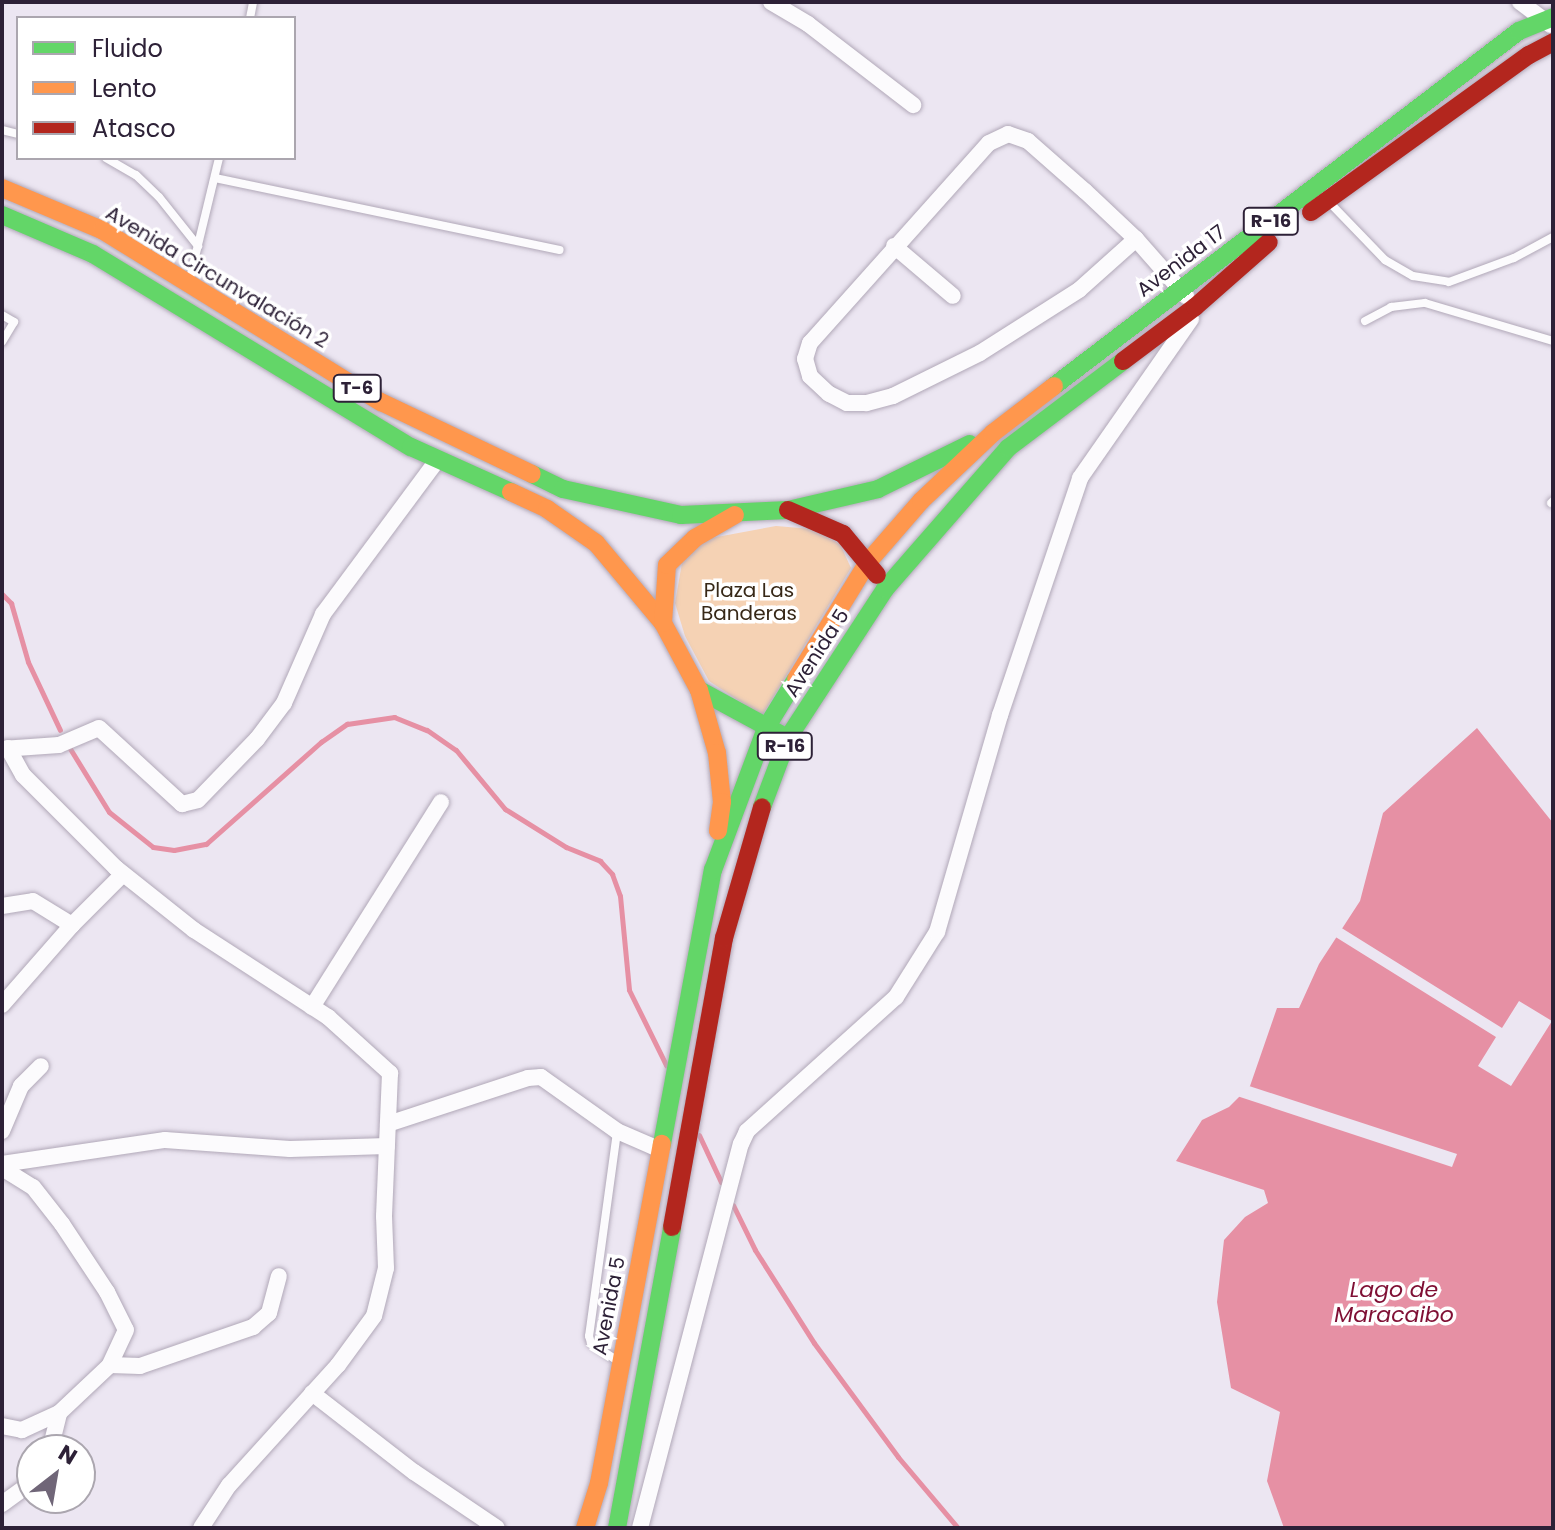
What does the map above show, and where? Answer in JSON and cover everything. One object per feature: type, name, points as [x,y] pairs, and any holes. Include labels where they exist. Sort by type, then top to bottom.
[{"type":"main road","name":"Avenida 17","points":[[1008,448],[1195,307],[1322,193],[1519,31],[1551,22]]},
{"type":"main road","name":"Avenida 17","points":[[993,433],[1180,290],[1529,55],[1553,42]]},
{"type":"main road","name":"Avenida Circunvalación 2","points":[[2,188],[102,230],[381,402],[563,489],[681,515],[788,510],[878,489],[993,433]]},
{"type":"main road","name":"T-6","points":[[2,215],[93,254],[411,447],[547,509],[596,543],[663,623],[699,690]]},
{"type":"main road","name":"Avenida 5","points":[[585,1528],[599,1483],[713,870],[766,728],[868,562],[921,501],[993,433]]},
{"type":"main road","name":"Avenida 5","points":[[617,1528],[724,938],[751,835],[788,738],[885,589],[1008,448]]},
{"type":"main road","name":"T-6","points":[[788,510],[843,534],[868,562],[885,589]]},
{"type":"main road","points":[[663,623],[667,565],[695,538],[738,513]]},
{"type":"main road","points":[[699,690],[788,738]]},
{"type":"main road","points":[[699,690],[717,753],[722,802],[713,870]]},
{"type":"street","points":[[771,2],[808,24],[913,105]]},
{"type":"street","points":[[1520,2],[1551,22]]},
{"type":"street","points":[[640,1528],[741,1144],[747,1131],[896,997],[937,932],[1000,715],[1080,478],[1192,317],[1195,307],[1136,239],[1028,141],[1008,134],[989,143],[810,343],[805,359],[810,376],[829,394],[847,403],[866,403],[893,396],[980,353],[1079,290],[1136,239]]},
{"type":"street","points":[[894,246],[953,296]]},
{"type":"street","points":[[5,748],[59,745],[99,728],[182,804],[198,800],[257,739],[284,703],[323,614],[438,459]]},
{"type":"street","points":[[5,748],[23,775],[123,874],[194,930],[312,1007],[390,1073],[386,1268],[374,1316],[312,1393],[229,1485],[201,1528]]},
{"type":"street","points":[[312,1007],[441,802]]},
{"type":"street","points":[[2,1005],[72,925],[123,874]]},
{"type":"street","points":[[2,906],[33,901],[72,925]]},
{"type":"street","points":[[2,1131],[21,1086],[41,1066]]},
{"type":"street","points":[[388,1124],[528,1078],[541,1077],[617,1131],[661,1150]]},
{"type":"street","points":[[2,1166],[165,1140],[290,1149],[387,1146]]},
{"type":"street","points":[[2,1166],[33,1187],[107,1292],[126,1330],[110,1365],[59,1413],[22,1430],[2,1426]]},
{"type":"street","points":[[110,1365],[140,1366],[253,1327],[269,1313],[279,1276]]},
{"type":"street","points":[[312,1393],[414,1472],[497,1528]]},
{"type":"street","points":[[54,1434],[59,1413]]},
{"type":"lane","points":[[109,160],[144,182],[198,246]]},
{"type":"lane","points":[[189,283],[219,160]]},
{"type":"lane","points":[[215,178],[560,250]]},
{"type":"lane","points":[[1322,193],[1385,260],[1413,276],[1449,282],[1514,258],[1553,237]]},
{"type":"lane","points":[[1365,321],[1391,307],[1425,303],[1553,341]]},
{"type":"lane","points":[[2,315],[14,322],[2,342]]},
{"type":"lane","points":[[617,1131],[589,1336],[591,1343],[621,1363]]},
{"type":"green space","name":"Plaza Las Banderas","points":[[776,526],[812,529],[840,544],[851,568],[762,716],[709,681],[685,636],[675,603],[682,563],[706,539]]},
{"type":"water","name":"Lago de Maracaibo","points":[[1477,728],[1553,823],[1553,1528],[1284,1528],[1267,1481],[1280,1412],[1231,1388],[1217,1302],[1224,1240],[1245,1217],[1268,1203],[1264,1190],[1176,1161],[1202,1120],[1229,1107],[1250,1086],[1277,1008],[1299,1008],[1319,964],[1360,901],[1383,813]]},
{"type":"pier","points":[[1340,927],[1502,1028],[1519,1001],[1552,1021],[1511,1086],[1478,1066],[1496,1037],[1334,936]]},
{"type":"pier","points":[[1246,1085],[1457,1154],[1452,1167],[1237,1096]]},
{"type":"waterway","points":[[2,594],[11,603],[28,662],[60,730]]},
{"type":"waterway","points":[[69,747],[109,812],[153,847],[174,850],[206,844],[321,742],[347,724],[394,717],[427,730],[456,750],[505,809],[566,847],[600,861],[612,874],[620,896],[629,990],[666,1065]]},
{"type":"waterway","points":[[699,1135],[721,1182]]},
{"type":"waterway","points":[[733,1205],[755,1250],[814,1343],[898,1457],[958,1528]]},
{"type":"traffic: fast","points":[[1054,386],[1519,31],[1553,17]]},
{"type":"traffic: fast","points":[[2,215],[93,254],[411,447],[511,492]]},
{"type":"traffic: fast","points":[[762,807],[788,738],[885,589],[1008,448],[1123,361]]},
{"type":"traffic: fast","points":[[532,474],[563,489],[681,515],[788,510],[878,489],[970,444]]},
{"type":"traffic: fast","points":[[662,1144],[713,870],[766,728],[796,679]]},
{"type":"traffic: fast","points":[[699,690],[780,734]]},
{"type":"traffic: fast","points":[[617,1528],[672,1227]]},
{"type":"traffic: slow","points":[[2,188],[102,230],[381,402],[532,474]]},
{"type":"traffic: slow","points":[[796,679],[868,562],[921,501],[993,433],[1054,386]]},
{"type":"traffic: slow","points":[[511,492],[547,509],[596,543],[663,623],[699,690],[717,753],[722,802],[718,831]]},
{"type":"traffic: slow","points":[[663,623],[667,565],[695,538],[735,515]]},
{"type":"traffic: slow","points":[[585,1528],[599,1483],[662,1144]]},
{"type":"traffic: jam","points":[[1311,212],[1529,55],[1553,42]]},
{"type":"traffic: jam","points":[[1123,361],[1195,307],[1269,242]]},
{"type":"traffic: jam","points":[[788,510],[843,534],[877,575]]},
{"type":"traffic: jam","points":[[672,1227],[724,938],[762,807]]}]
